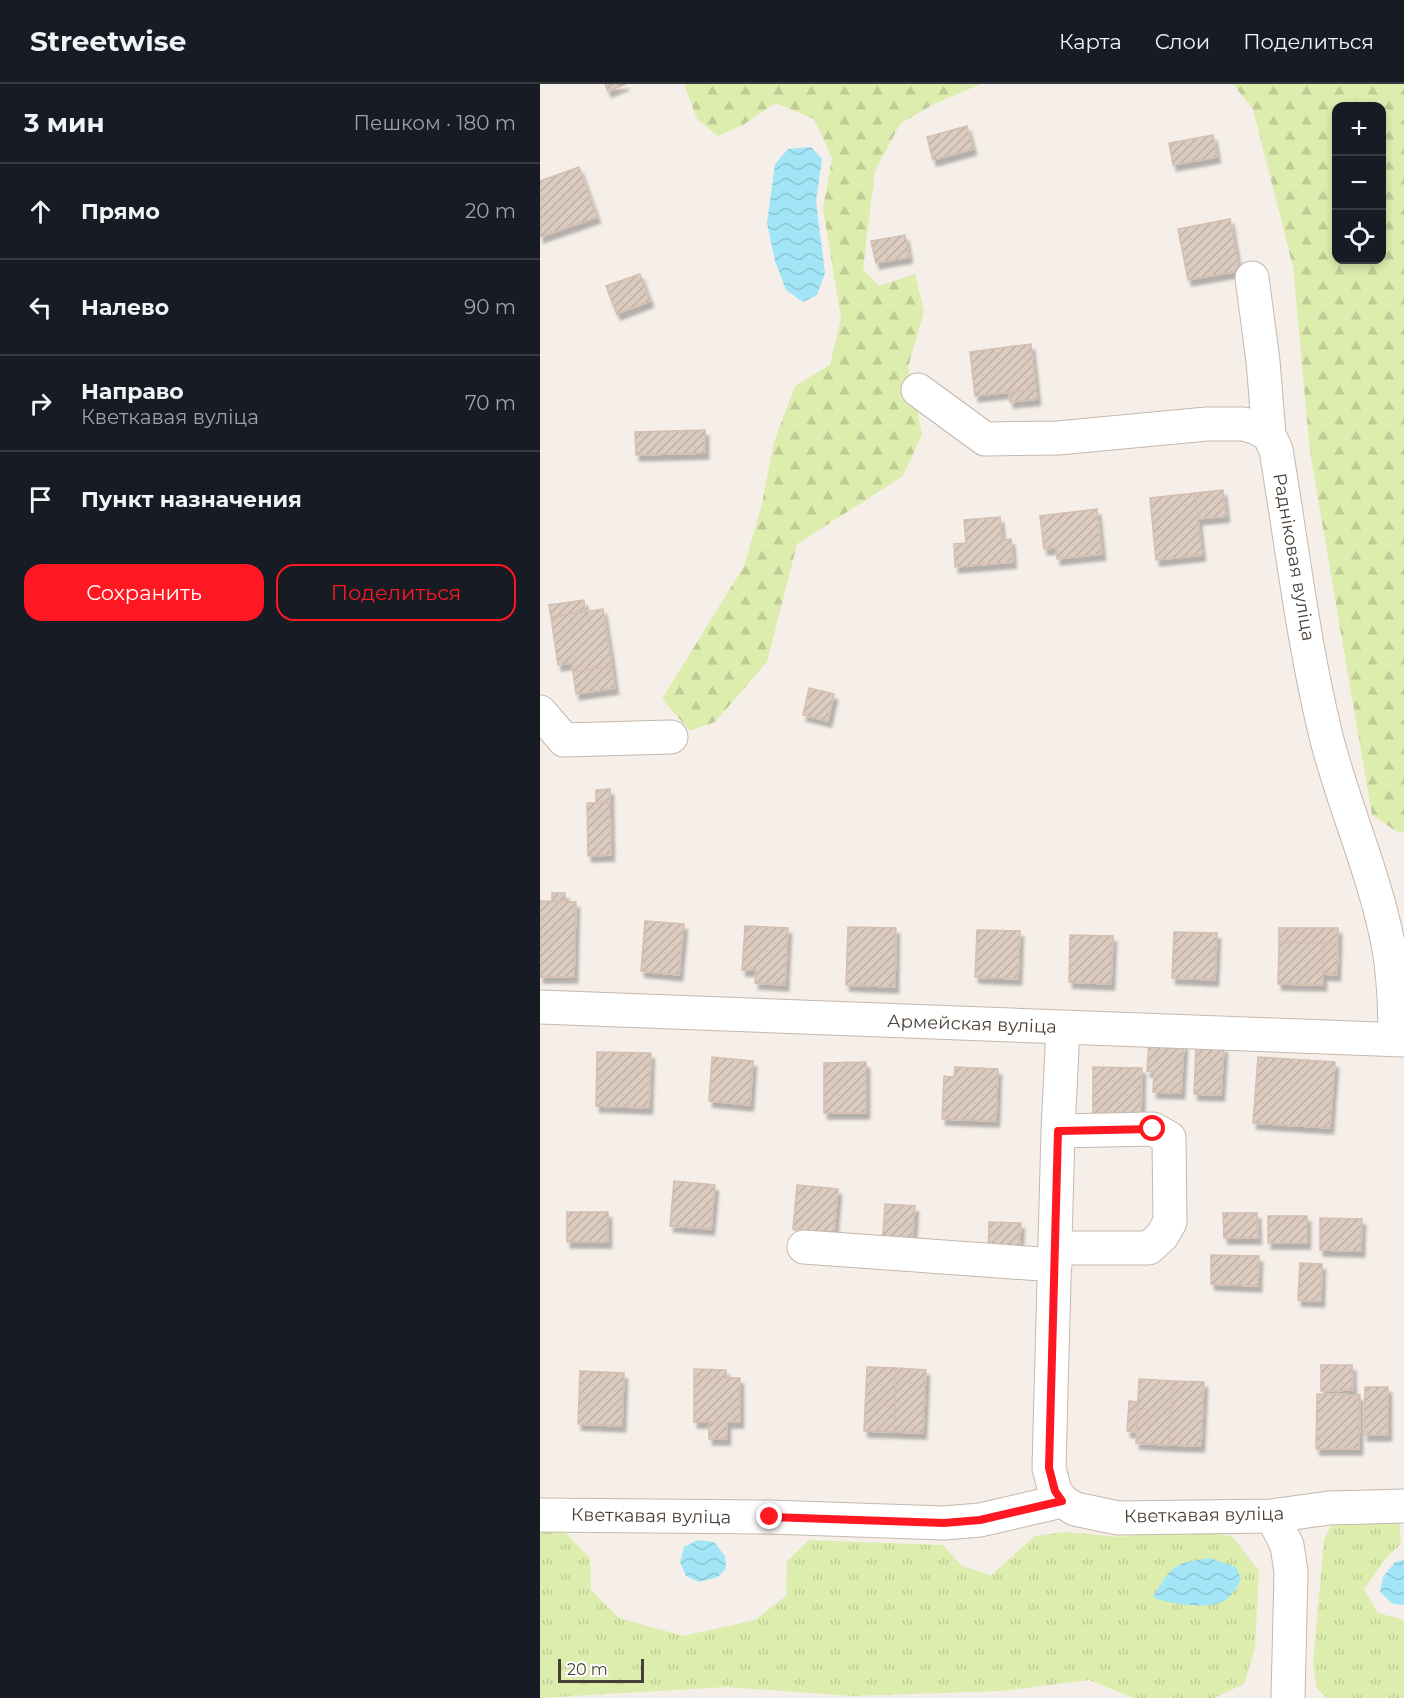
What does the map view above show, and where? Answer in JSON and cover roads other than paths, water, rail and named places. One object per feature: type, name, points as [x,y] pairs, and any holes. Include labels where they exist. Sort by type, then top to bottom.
[{"type":"street","name":"Радніковая вуліца","points":[[1252,278],[1264,370],[1269,435],[1276,450],[1297,589],[1327,737],[1371,875],[1389,949],[1399,1040]]},
{"type":"street","points":[[918,390],[985,439],[1058,438],[1142,429],[1225,424],[1244,424],[1269,435]]},
{"type":"street","points":[[540,712],[564,740],[671,737]]},
{"type":"street","name":"Армейская вуліца","points":[[540,1007],[1399,1040]]},
{"type":"street","points":[[1062,1501],[1055,1491],[1049,1468],[1063,1028]]},
{"type":"street","points":[[804,1247],[1056,1257],[1149,1248],[1162,1236],[1170,1222],[1169,1138],[1153,1129],[1058,1131]]},
{"type":"street","name":"Кветкавая вуліца","points":[[540,1515],[770,1517],[944,1523],[980,1520],[1062,1501],[1075,1509],[1118,1518],[1272,1516],[1329,1508],[1404,1506]]},
{"type":"street","points":[[1272,1516],[1287,1545],[1291,1572],[1288,1698]]},
{"type":"water","points":[[811,147],[822,159],[816,201],[825,273],[817,295],[803,302],[786,290],[775,261],[767,223],[775,164],[788,149]]},
{"type":"water","points":[[698,1540],[714,1542],[725,1556],[726,1568],[718,1577],[699,1582],[686,1576],[680,1562],[684,1547]]},
{"type":"water","points":[[1210,1558],[1236,1567],[1241,1579],[1224,1601],[1200,1606],[1168,1602],[1153,1597],[1169,1572],[1181,1564]]},
{"type":"water","points":[[1404,1560],[1404,1605],[1393,1604],[1380,1592],[1383,1577],[1395,1562]]}]
